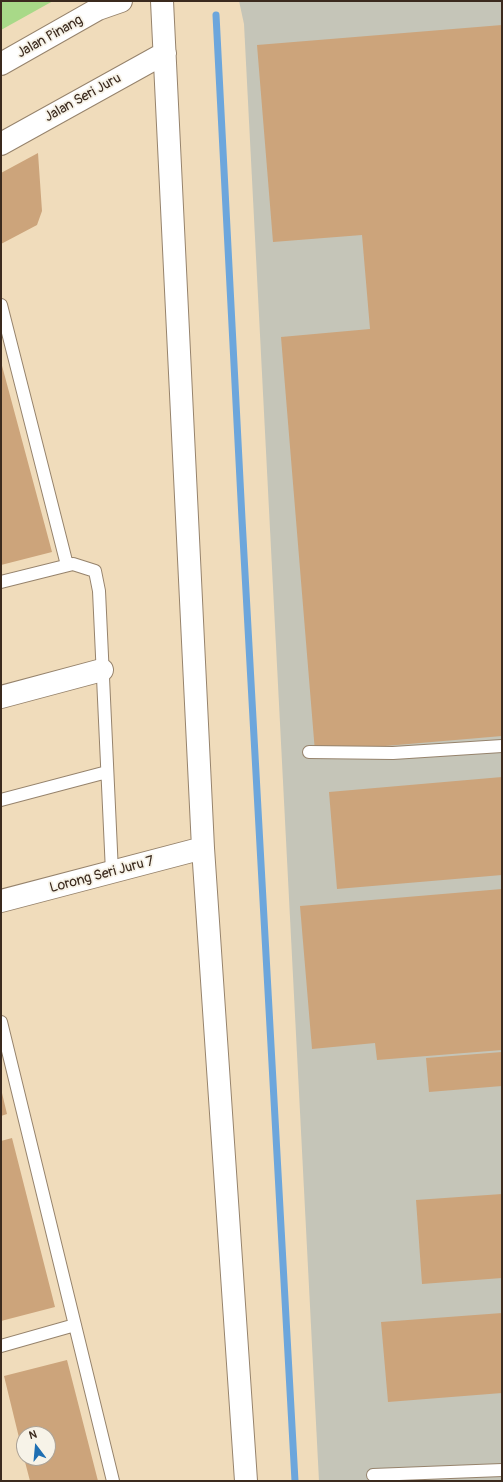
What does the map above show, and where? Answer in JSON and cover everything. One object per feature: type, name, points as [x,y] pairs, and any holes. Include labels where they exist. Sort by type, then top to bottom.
[{"type":"street","name":"Jalan Pinang","points":[[1,64],[98,10],[121,1]]},
{"type":"street","points":[[162,1],[203,848],[246,1481]]},
{"type":"street","name":"Jalan Seri Juru","points":[[1,144],[165,53]]},
{"type":"street","points":[[1,697],[102,670]]},
{"type":"street","name":"Lorong Seri Juru 7","points":[[1,901],[203,848]]},
{"type":"lane","points":[[1,305],[67,565]]},
{"type":"lane","points":[[1,582],[73,564],[95,571],[99,591],[112,872]]},
{"type":"lane","points":[[309,752],[393,753],[502,746]]},
{"type":"lane","points":[[1,800],[107,772]]},
{"type":"lane","points":[[1,1022],[113,1481]]},
{"type":"lane","points":[[1,1346],[75,1325]]},
{"type":"lane","points":[[373,1475],[502,1470]]},
{"type":"shaded area","points":[[239,1],[502,1],[502,1481],[319,1481],[244,24]]},
{"type":"green space","points":[[1,1],[53,1],[1,30]]},
{"type":"building","points":[[502,25],[502,736],[315,752],[281,337],[370,329],[362,235],[273,242],[257,45]]},
{"type":"building","points":[[38,153],[42,211],[37,225],[1,244],[1,173]]},
{"type":"building","points":[[1,362],[52,552],[1,565]]},
{"type":"building","points":[[502,777],[502,875],[337,889],[329,792]]},
{"type":"building","points":[[502,889],[502,1050],[377,1060],[375,1043],[312,1049],[300,906]]},
{"type":"building","points":[[502,1052],[502,1086],[429,1092],[426,1058]]},
{"type":"building","points":[[2,1093],[7,1114],[1,1116],[1,1094]]},
{"type":"building","points":[[12,1138],[55,1307],[1,1321],[1,1141]]},
{"type":"building","points":[[502,1194],[502,1278],[422,1284],[416,1200]]},
{"type":"building","points":[[502,1313],[502,1393],[388,1402],[381,1322]]},
{"type":"building","points":[[67,1360],[98,1481],[30,1481],[26,1466],[56,1466],[56,1426],[16,1426],[4,1376]]},
{"type":"waterway","points":[[216,15],[295,1481]]}]
